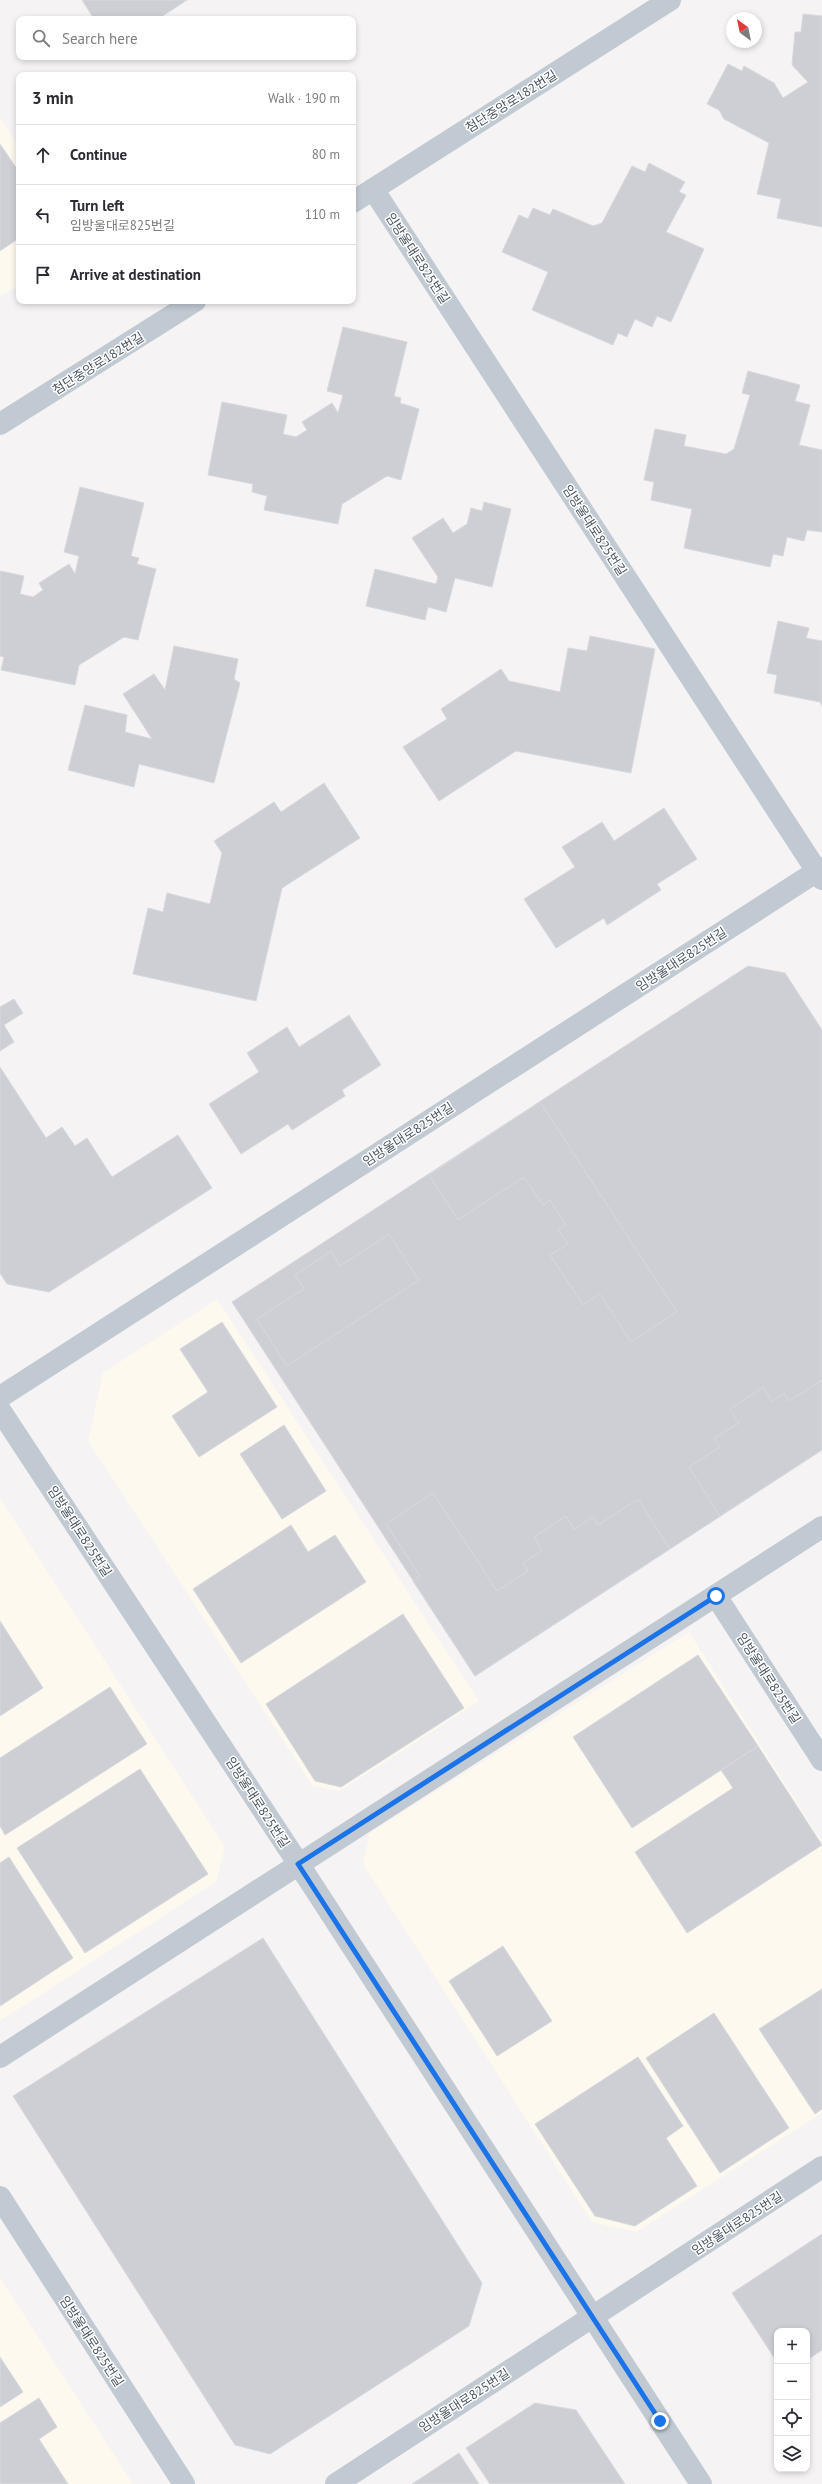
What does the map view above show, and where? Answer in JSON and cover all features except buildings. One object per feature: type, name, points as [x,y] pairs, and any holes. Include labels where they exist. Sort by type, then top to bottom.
[{"type":"street","name":"첨단중앙로182번길","points":[[356,200],[670,0]]},
{"type":"street","name":"임방울대로825번길","points":[[0,1397],[820,872],[373,189]]},
{"type":"street","name":"첨단중앙로182번길","points":[[0,424],[190,304]]},
{"type":"street","name":"임방울대로825번길","points":[[0,1410],[298,1864],[701,2484]]},
{"type":"street","points":[[0,2057],[822,1527]]},
{"type":"street","name":"임방울대로825번길","points":[[716,1596],[822,1760]]},
{"type":"street","name":"임방울대로825번길","points":[[336,2484],[822,2168]]},
{"type":"street","name":"임방울대로825번길","points":[[0,2197],[184,2484]]},
{"type":"shaded area","points":[[0,117],[16,141],[16,287],[0,297]]},
{"type":"shaded area","points":[[217,1299],[479,1701],[340,1791],[313,1786],[88,1441],[103,1373]]},
{"type":"shaded area","points":[[0,1498],[225,1847],[216,1882],[0,2021]]},
{"type":"shaded area","points":[[689,1632],[822,1842],[822,2113],[636,2232],[592,2222],[363,1864],[370,1833]]},
{"type":"shaded area","points":[[0,2278],[133,2484],[0,2484]]},
{"type":"route","points":[[660,2421],[298,1864],[716,1596]]}]
